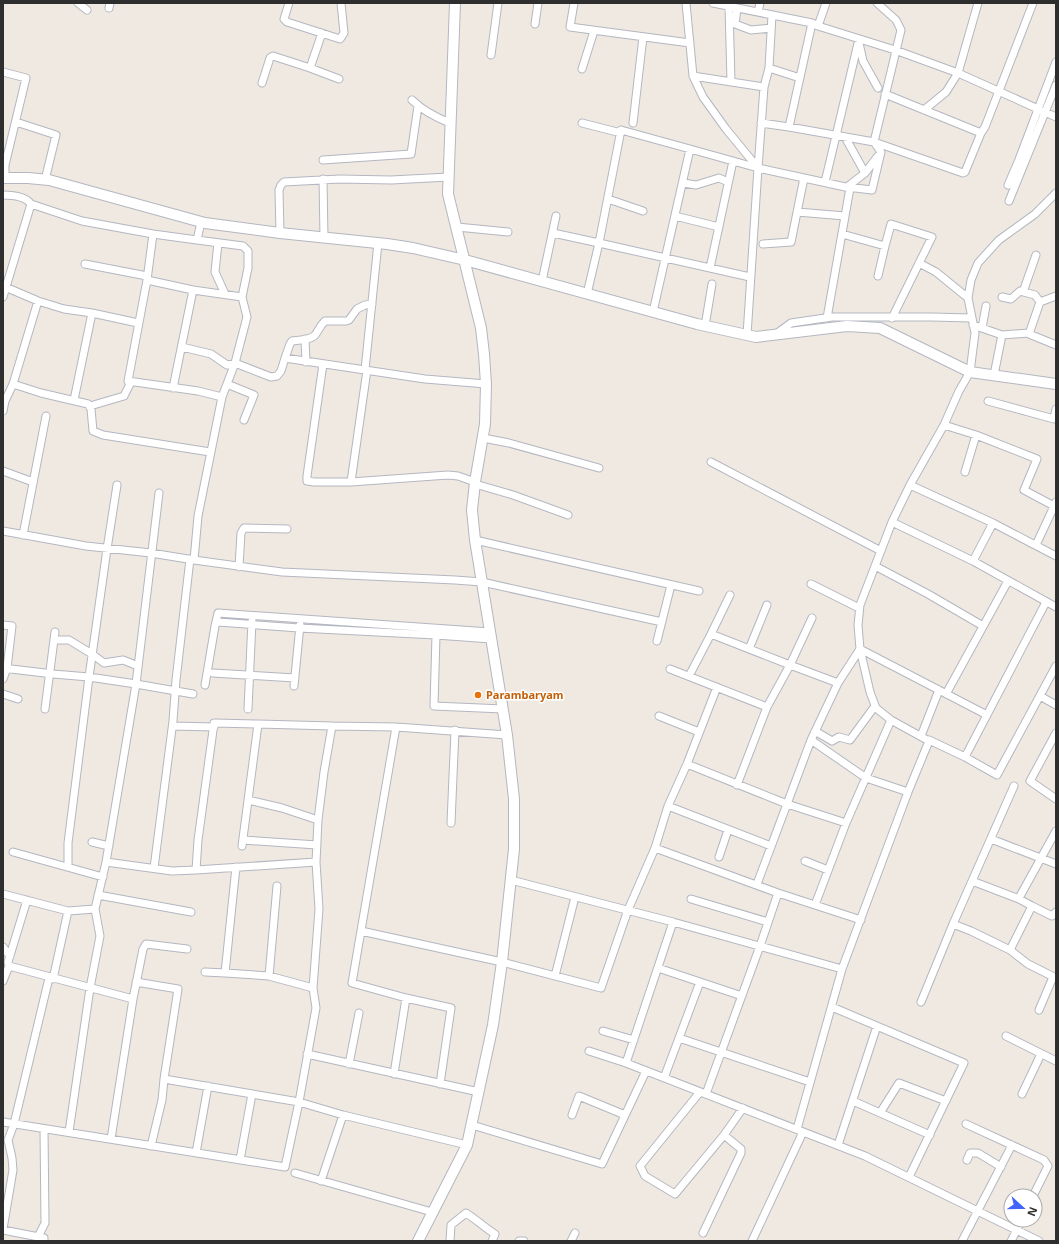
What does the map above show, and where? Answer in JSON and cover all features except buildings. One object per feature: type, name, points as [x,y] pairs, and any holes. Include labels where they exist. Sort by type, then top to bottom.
[{"type":"main road","points":[[418,1241],[467,1145],[472,1125],[493,1025],[502,962],[514,849],[514,799],[507,735],[475,540],[472,510],[483,438],[486,404],[484,354],[481,328],[448,194],[455,3]]},
{"type":"main road","points":[[4,178],[45,180],[201,222],[280,233],[413,248],[465,260],[705,326],[756,337],[847,326],[880,328],[970,372],[1056,384]]},
{"type":"street","points":[[78,3],[87,10]]},
{"type":"street","points":[[289,3],[284,18],[287,22],[340,39],[343,37],[344,33],[341,3]]},
{"type":"street","points":[[491,55],[498,3]]},
{"type":"street","points":[[535,24],[538,3]]},
{"type":"street","points":[[574,3],[570,27],[690,43]]},
{"type":"street","points":[[686,3],[693,76],[703,97],[726,129],[758,168]]},
{"type":"street","points":[[716,3],[815,24],[895,50],[958,73],[1056,117]]},
{"type":"street","points":[[758,12],[760,3]]},
{"type":"street","points":[[789,127],[800,78],[815,24],[826,3]]},
{"type":"street","points":[[587,294],[608,199],[621,130],[758,168],[847,187],[872,190],[881,152],[874,142],[901,30],[896,20],[877,3]]},
{"type":"street","points":[[924,110],[946,92],[958,73],[978,3]]},
{"type":"street","points":[[761,123],[874,142],[963,173],[969,166],[1033,3]]},
{"type":"street","points":[[729,6],[731,82]]},
{"type":"street","points":[[737,8],[735,24],[751,30],[771,28]]},
{"type":"street","points":[[747,335],[761,123],[764,87],[769,68],[772,15]]},
{"type":"street","points":[[582,69],[594,31]]},
{"type":"street","points":[[310,68],[322,33]]},
{"type":"street","points":[[633,123],[643,37]]},
{"type":"street","points":[[859,39],[863,61],[878,88]]},
{"type":"street","points":[[826,182],[859,39]]},
{"type":"street","points":[[262,83],[270,58],[273,56],[339,79]]},
{"type":"street","points":[[1009,201],[1042,111],[1056,62]]},
{"type":"street","points":[[769,68],[800,78]]},
{"type":"street","points":[[3,72],[26,78],[5,162],[4,178]]},
{"type":"street","points":[[693,76],[764,87]]},
{"type":"street","points":[[1008,185],[1042,111],[1056,86]]},
{"type":"street","points":[[885,94],[981,133]]},
{"type":"street","points":[[412,100],[418,106],[436,117],[450,123]]},
{"type":"street","points":[[323,160],[411,154],[418,106]]},
{"type":"street","points":[[16,122],[56,135],[45,180]]},
{"type":"street","points":[[582,123],[621,133]]},
{"type":"street","points":[[845,137],[865,173]]},
{"type":"street","points":[[653,312],[690,149]]},
{"type":"street","points":[[847,187],[865,173],[881,152]]},
{"type":"street","points":[[710,268],[733,161]]},
{"type":"street","points":[[280,233],[279,190],[281,185],[287,181],[323,179],[391,180],[449,177]]},
{"type":"street","points":[[683,183],[696,186],[719,178],[728,182]]},
{"type":"street","points":[[763,244],[791,242],[804,178]]},
{"type":"street","points":[[323,179],[324,238]]},
{"type":"street","points":[[827,318],[850,188],[847,187]]},
{"type":"street","points":[[1056,192],[1035,214],[999,240],[978,263],[971,280],[968,298],[975,334],[970,372],[959,390],[944,425],[910,485],[892,522],[860,608],[858,625],[860,649],[870,692],[876,708],[891,720],[965,757],[997,775],[1056,666]]},
{"type":"street","points":[[3,195],[28,200],[31,204],[82,221],[154,234],[243,246],[248,250],[248,268],[242,297],[247,317],[235,362],[222,396],[198,516],[173,726],[154,868]]},
{"type":"street","points":[[608,199],[643,211]]},
{"type":"street","points":[[3,296],[31,204]]},
{"type":"street","points":[[797,212],[845,216]]},
{"type":"street","points":[[542,281],[556,216]]},
{"type":"street","points":[[675,216],[719,227]]},
{"type":"street","points":[[197,240],[201,222]]},
{"type":"street","points":[[878,276],[891,224],[932,237],[892,318]]},
{"type":"street","points":[[457,227],[508,232]]},
{"type":"street","points":[[552,233],[599,242],[750,277]]},
{"type":"street","points":[[154,234],[128,381],[222,396]]},
{"type":"street","points":[[842,234],[885,246]]},
{"type":"street","points":[[218,243],[215,272],[225,294]]},
{"type":"street","points":[[351,482],[366,370],[378,243]]},
{"type":"street","points":[[1023,292],[1036,255]]},
{"type":"street","points":[[919,263],[936,272],[968,298]]},
{"type":"street","points":[[85,264],[193,290],[242,297]]},
{"type":"street","points":[[705,326],[712,284]]},
{"type":"street","points":[[5,286],[38,301],[64,309],[92,313],[138,323]]},
{"type":"street","points":[[173,388],[193,290]]},
{"type":"street","points":[[1002,297],[1011,299],[1020,291],[1035,295],[1040,302]]},
{"type":"street","points":[[1029,333],[1040,302],[1056,296]]},
{"type":"street","points":[[3,411],[4,400],[13,384],[38,301]]},
{"type":"street","points":[[182,347],[211,354],[227,365],[235,362],[270,377],[277,376],[281,371],[292,341],[311,338],[325,321],[349,320],[357,309],[365,305],[372,304]]},
{"type":"street","points":[[982,328],[986,306]]},
{"type":"street","points":[[74,400],[92,313]]},
{"type":"street","points":[[774,335],[791,324],[827,318],[931,317],[972,322],[982,328],[1002,335],[1029,333],[1056,345]]},
{"type":"street","points":[[994,375],[1002,335]]},
{"type":"street","points":[[305,339],[306,362]]},
{"type":"street","points":[[285,358],[425,379],[486,384]]},
{"type":"street","points":[[323,364],[307,481],[351,482],[448,475],[458,476],[568,515]]},
{"type":"street","points":[[13,384],[41,393],[88,404],[90,406],[124,396],[131,382]]},
{"type":"street","points":[[227,384],[254,395],[244,420]]},
{"type":"street","points":[[988,401],[1054,419],[1056,409]]},
{"type":"street","points":[[90,406],[92,431],[103,435],[210,452]]},
{"type":"street","points":[[23,535],[46,416]]},
{"type":"street","points":[[944,425],[976,435],[1037,459],[1024,490],[1055,504],[1036,545]]},
{"type":"street","points":[[965,472],[976,435]]},
{"type":"street","points":[[483,438],[509,443],[599,468]]},
{"type":"street","points":[[711,462],[881,552]]},
{"type":"street","points":[[3,471],[33,482]]},
{"type":"street","points":[[68,867],[68,843],[89,677],[106,549],[117,485]]},
{"type":"street","points":[[910,485],[993,523],[1056,556]]},
{"type":"street","points":[[69,1132],[90,988],[100,936],[95,909],[109,846],[136,684],[159,493]]},
{"type":"street","points":[[892,522],[973,561],[1056,607]]},
{"type":"street","points":[[973,561],[993,523]]},
{"type":"street","points":[[239,567],[241,533],[244,528],[287,530]]},
{"type":"street","points":[[3,531],[106,549],[151,553],[239,567],[282,572],[482,582],[662,622]]},
{"type":"street","points":[[475,540],[699,592]]},
{"type":"street","points":[[875,566],[928,594],[983,626]]},
{"type":"street","points":[[946,694],[1008,581]]},
{"type":"street","points":[[811,584],[860,608]]},
{"type":"street","points":[[657,640],[671,585]]},
{"type":"street","points":[[688,676],[730,595]]},
{"type":"street","points":[[965,757],[1046,602]]},
{"type":"street","points":[[749,648],[767,605]]},
{"type":"street","points":[[205,684],[218,613],[300,618],[491,635]]},
{"type":"street","points":[[248,709],[252,615]]},
{"type":"street","points":[[294,686],[300,618]]},
{"type":"street","points":[[737,785],[767,708],[790,665],[812,618]]},
{"type":"street","points":[[218,622],[436,635],[491,635]]},
{"type":"street","points":[[3,625],[12,626],[3,679]]},
{"type":"street","points":[[45,709],[55,632]]},
{"type":"street","points":[[711,634],[838,683]]},
{"type":"street","points":[[436,635],[434,706],[503,709]]},
{"type":"street","points":[[54,640],[69,640],[104,663],[123,660],[138,666]]},
{"type":"street","points":[[757,884],[812,740],[838,683],[860,649]]},
{"type":"street","points":[[860,649],[987,715]]},
{"type":"street","points":[[5,668],[89,677],[193,694]]},
{"type":"street","points":[[670,669],[767,708]]},
{"type":"street","points":[[213,673],[295,678]]},
{"type":"street","points":[[361,931],[502,962],[601,988],[628,910],[655,848],[668,806],[687,764],[717,687]]},
{"type":"street","points":[[921,736],[939,690]]},
{"type":"street","points":[[3,694],[18,699]]},
{"type":"street","points":[[1040,696],[1056,705]]},
{"type":"street","points":[[816,731],[832,741],[839,738],[850,740],[875,706]]},
{"type":"street","points":[[659,716],[699,732]]},
{"type":"street","points":[[815,905],[846,823],[891,720]]},
{"type":"street","points":[[196,870],[198,840],[214,723],[396,726],[507,735]]},
{"type":"street","points":[[258,724],[242,843],[317,845]]},
{"type":"street","points":[[173,726],[214,728]]},
{"type":"street","points":[[3,1122],[285,1167],[299,1102],[316,1008],[313,988],[319,909],[316,862],[318,820],[332,726]]},
{"type":"street","points":[[396,726],[352,983],[406,998],[451,1008],[440,1084]]},
{"type":"street","points":[[451,823],[455,730]]},
{"type":"street","points":[[1056,733],[1053,745],[1030,781],[1056,798]]},
{"type":"street","points":[[812,740],[866,778],[908,792]]},
{"type":"street","points":[[752,1241],[800,1130],[810,1082],[842,969],[929,740]]},
{"type":"street","points":[[687,764],[787,804],[846,823]]},
{"type":"street","points":[[921,1002],[953,924],[1014,786]]},
{"type":"street","points":[[248,800],[282,808],[318,820]]},
{"type":"street","points":[[668,806],[771,846]]},
{"type":"street","points":[[719,857],[728,830]]},
{"type":"street","points":[[1019,900],[1056,832]]},
{"type":"street","points":[[991,839],[1042,857],[1056,864]]},
{"type":"street","points":[[92,842],[109,846]]},
{"type":"street","points":[[655,848],[757,884],[778,893],[861,920]]},
{"type":"street","points":[[13,852],[103,877]]},
{"type":"street","points":[[805,861],[828,870]]},
{"type":"street","points":[[106,862],[172,871],[316,862]]},
{"type":"street","points":[[225,973],[236,867]]},
{"type":"street","points":[[511,880],[674,922],[842,969]]},
{"type":"street","points":[[972,881],[1019,900],[1052,916],[1056,912]]},
{"type":"street","points":[[269,976],[277,886]]},
{"type":"street","points":[[743,1108],[724,1135],[675,1194],[645,1176],[640,1166],[703,1093],[721,1052],[742,996],[778,893]]},
{"type":"street","points":[[3,894],[68,911],[95,909]]},
{"type":"street","points":[[98,895],[191,912]]},
{"type":"street","points":[[555,976],[574,897]]},
{"type":"street","points":[[691,899],[768,922]]},
{"type":"street","points":[[3,981],[27,900]]},
{"type":"street","points":[[1010,950],[1032,906]]},
{"type":"street","points":[[44,1128],[45,1223],[41,1239],[3,1229],[13,1170],[8,1140],[14,1124],[68,911]]},
{"type":"street","points":[[626,1063],[674,922]]},
{"type":"street","points":[[953,924],[1010,950],[1028,964],[1054,977],[1039,1010]]},
{"type":"street","points":[[111,1139],[133,999],[143,949],[146,944],[187,949]]},
{"type":"street","points":[[3,947],[10,956]]},
{"type":"street","points":[[8,966],[133,999]]},
{"type":"street","points":[[658,968],[742,996]]},
{"type":"street","points":[[205,972],[269,976],[313,988]]},
{"type":"street","points":[[136,982],[178,989],[162,1100],[151,1146]]},
{"type":"street","points":[[664,1078],[700,982]]},
{"type":"street","points":[[394,1074],[406,998]]},
{"type":"street","points":[[832,1007],[964,1063],[909,1177]]},
{"type":"street","points":[[349,1064],[359,1013]]},
{"type":"street","points":[[838,1145],[878,1026]]},
{"type":"street","points":[[603,1031],[634,1040]]},
{"type":"street","points":[[1006,1036],[1056,1061]]},
{"type":"street","points":[[679,1038],[810,1082]]},
{"type":"street","points":[[589,1051],[626,1063],[865,1156],[1039,1241]]},
{"type":"street","points":[[307,1054],[479,1092]]},
{"type":"street","points":[[1022,1094],[1041,1054]]},
{"type":"street","points":[[472,1125],[602,1164],[646,1071]]},
{"type":"street","points":[[164,1079],[299,1102],[343,1115],[467,1145]]},
{"type":"street","points":[[880,1113],[899,1083],[946,1101]]},
{"type":"street","points":[[196,1153],[208,1086]]},
{"type":"street","points":[[240,1160],[252,1094]]},
{"type":"street","points":[[572,1115],[578,1096],[626,1115]]},
{"type":"street","points":[[853,1100],[930,1135]]},
{"type":"street","points":[[321,1181],[343,1115]]},
{"type":"street","points":[[966,1124],[1044,1160],[1048,1166],[1037,1188]]},
{"type":"street","points":[[703,1234],[742,1149],[724,1135]]},
{"type":"street","points":[[962,1241],[1012,1145]]},
{"type":"street","points":[[967,1160],[970,1154],[978,1153],[1001,1167]]},
{"type":"street","points":[[295,1173],[432,1212]]},
{"type":"street","points":[[450,1241],[451,1225],[466,1213],[496,1234],[492,1241]]},
{"type":"street","points":[[1011,1241],[1017,1230]]},
{"type":"street","points":[[572,1241],[574,1233]]},
{"type":"street","points":[[519,1241],[524,1241]]},
{"type":"place","name":"Parambaryam","points":[[478,695]]}]
